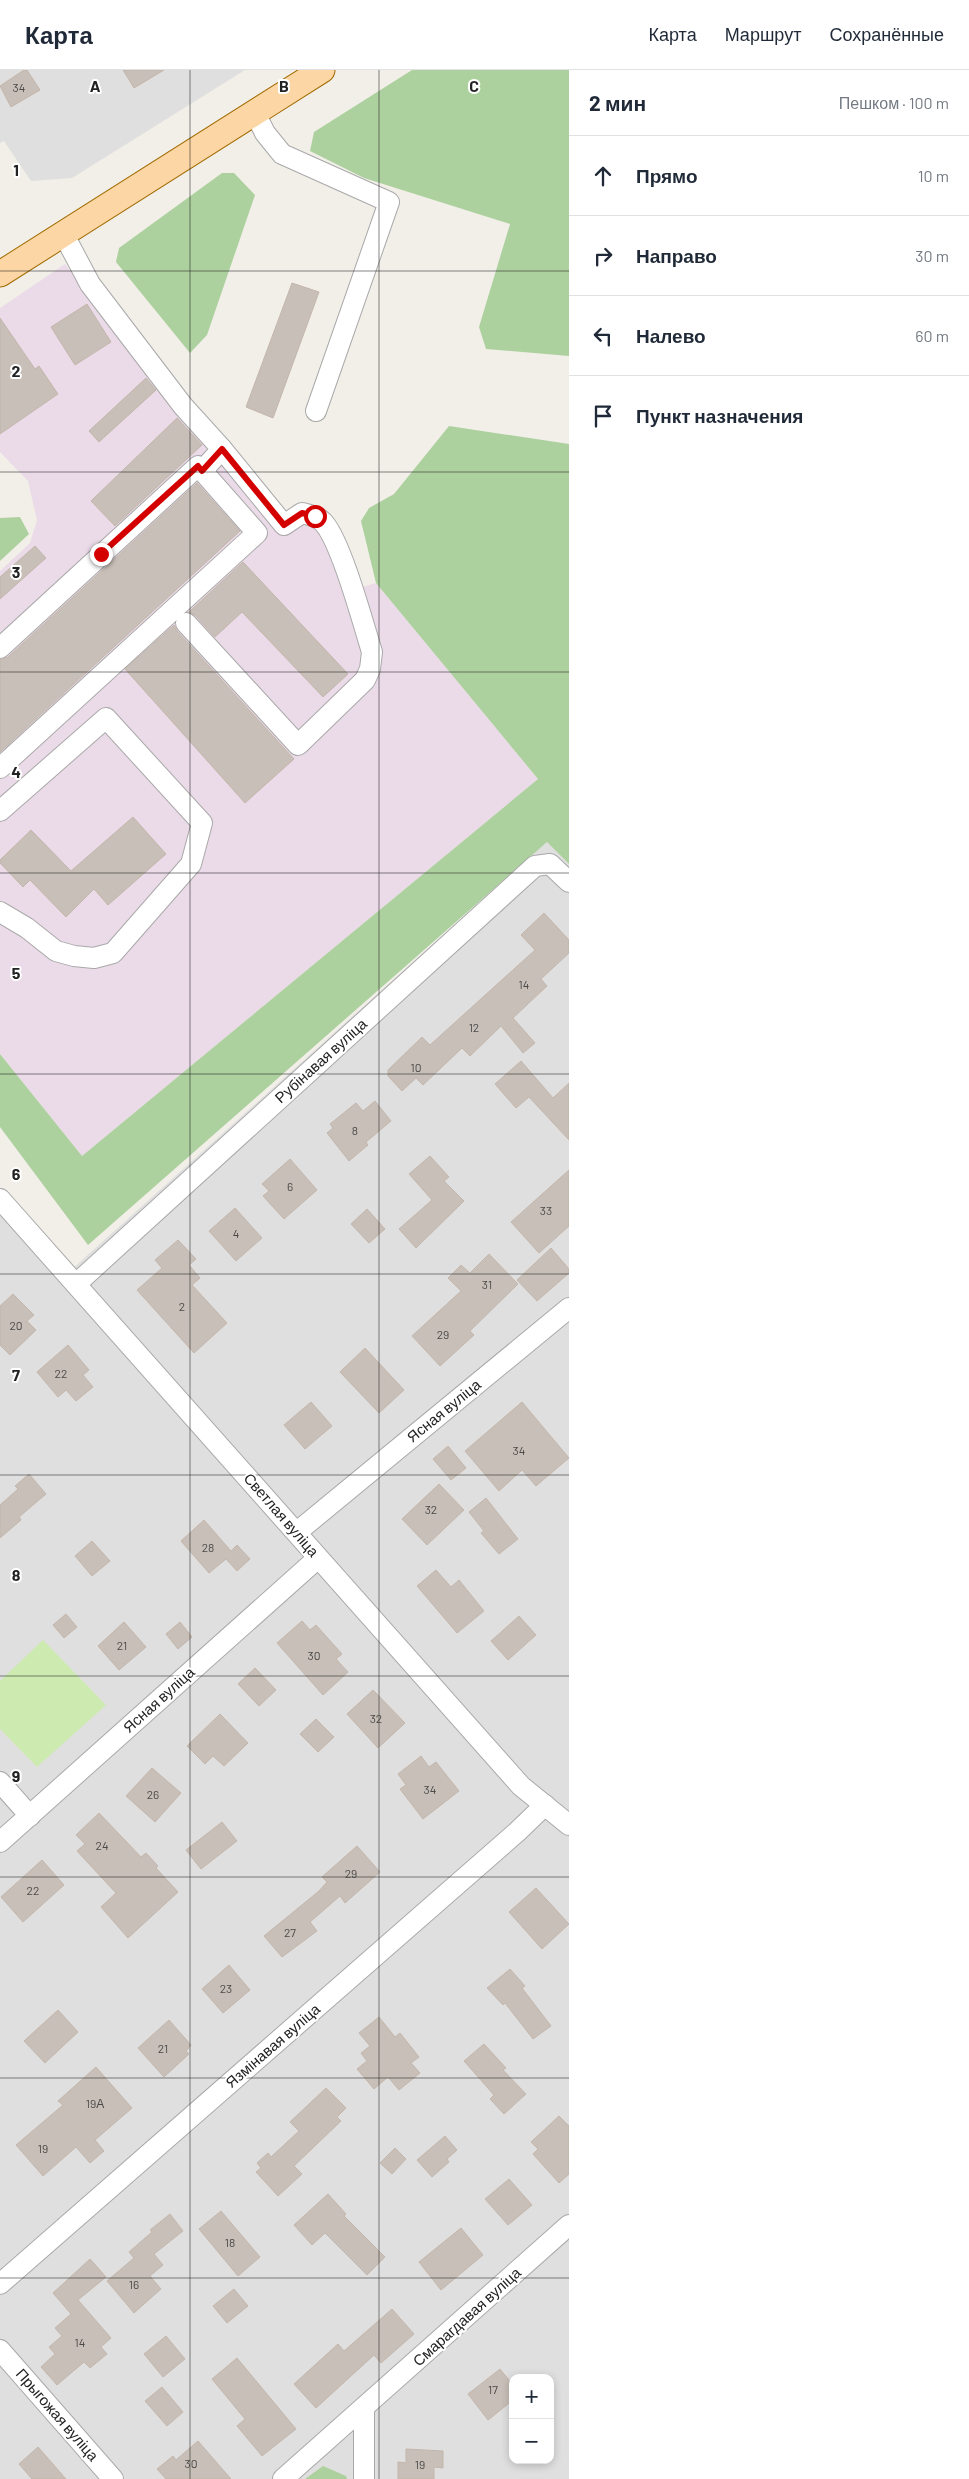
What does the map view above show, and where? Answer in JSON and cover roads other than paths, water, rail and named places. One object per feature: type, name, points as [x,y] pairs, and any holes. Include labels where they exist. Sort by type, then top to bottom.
[{"type":"main road","points":[[0,274],[322,70]]},
{"type":"street","points":[[255,113],[265,133],[282,154],[388,202],[316,411]]},
{"type":"street","points":[[64,235],[90,284],[183,406],[222,449],[284,525],[302,513],[315,516],[324,523],[334,540],[372,652],[370,670],[365,680],[298,745],[186,623]]},
{"type":"street","points":[[202,471],[222,449]]},
{"type":"street","points":[[0,648],[198,466],[257,532],[0,768]]},
{"type":"street","points":[[0,810],[106,718],[202,822],[191,864],[113,953],[94,958],[74,956],[56,951],[27,928],[0,912]]},
{"type":"street","name":"Рубінавая вуліца","points":[[76,1284],[535,866],[550,864],[569,882]]},
{"type":"street","name":"Светлая вуліца","points":[[0,1199],[520,1786],[568,1823]]},
{"type":"street","name":"Ясная вуліца","points":[[296,1532],[569,1308]]},
{"type":"street","name":"Ясная вуліца","points":[[0,1842],[318,1558]]},
{"type":"street","points":[[0,1782],[30,1816]]},
{"type":"street","name":"Язмінавая вуліца","points":[[0,2284],[517,1832],[545,1805]]},
{"type":"street","name":"Смарагдавая вуліца","points":[[283,2479],[569,2225]]},
{"type":"street","name":"Прыгожая вуліца","points":[[0,2350],[114,2479]]},
{"type":"street","points":[[364,2409],[364,2479]]}]
